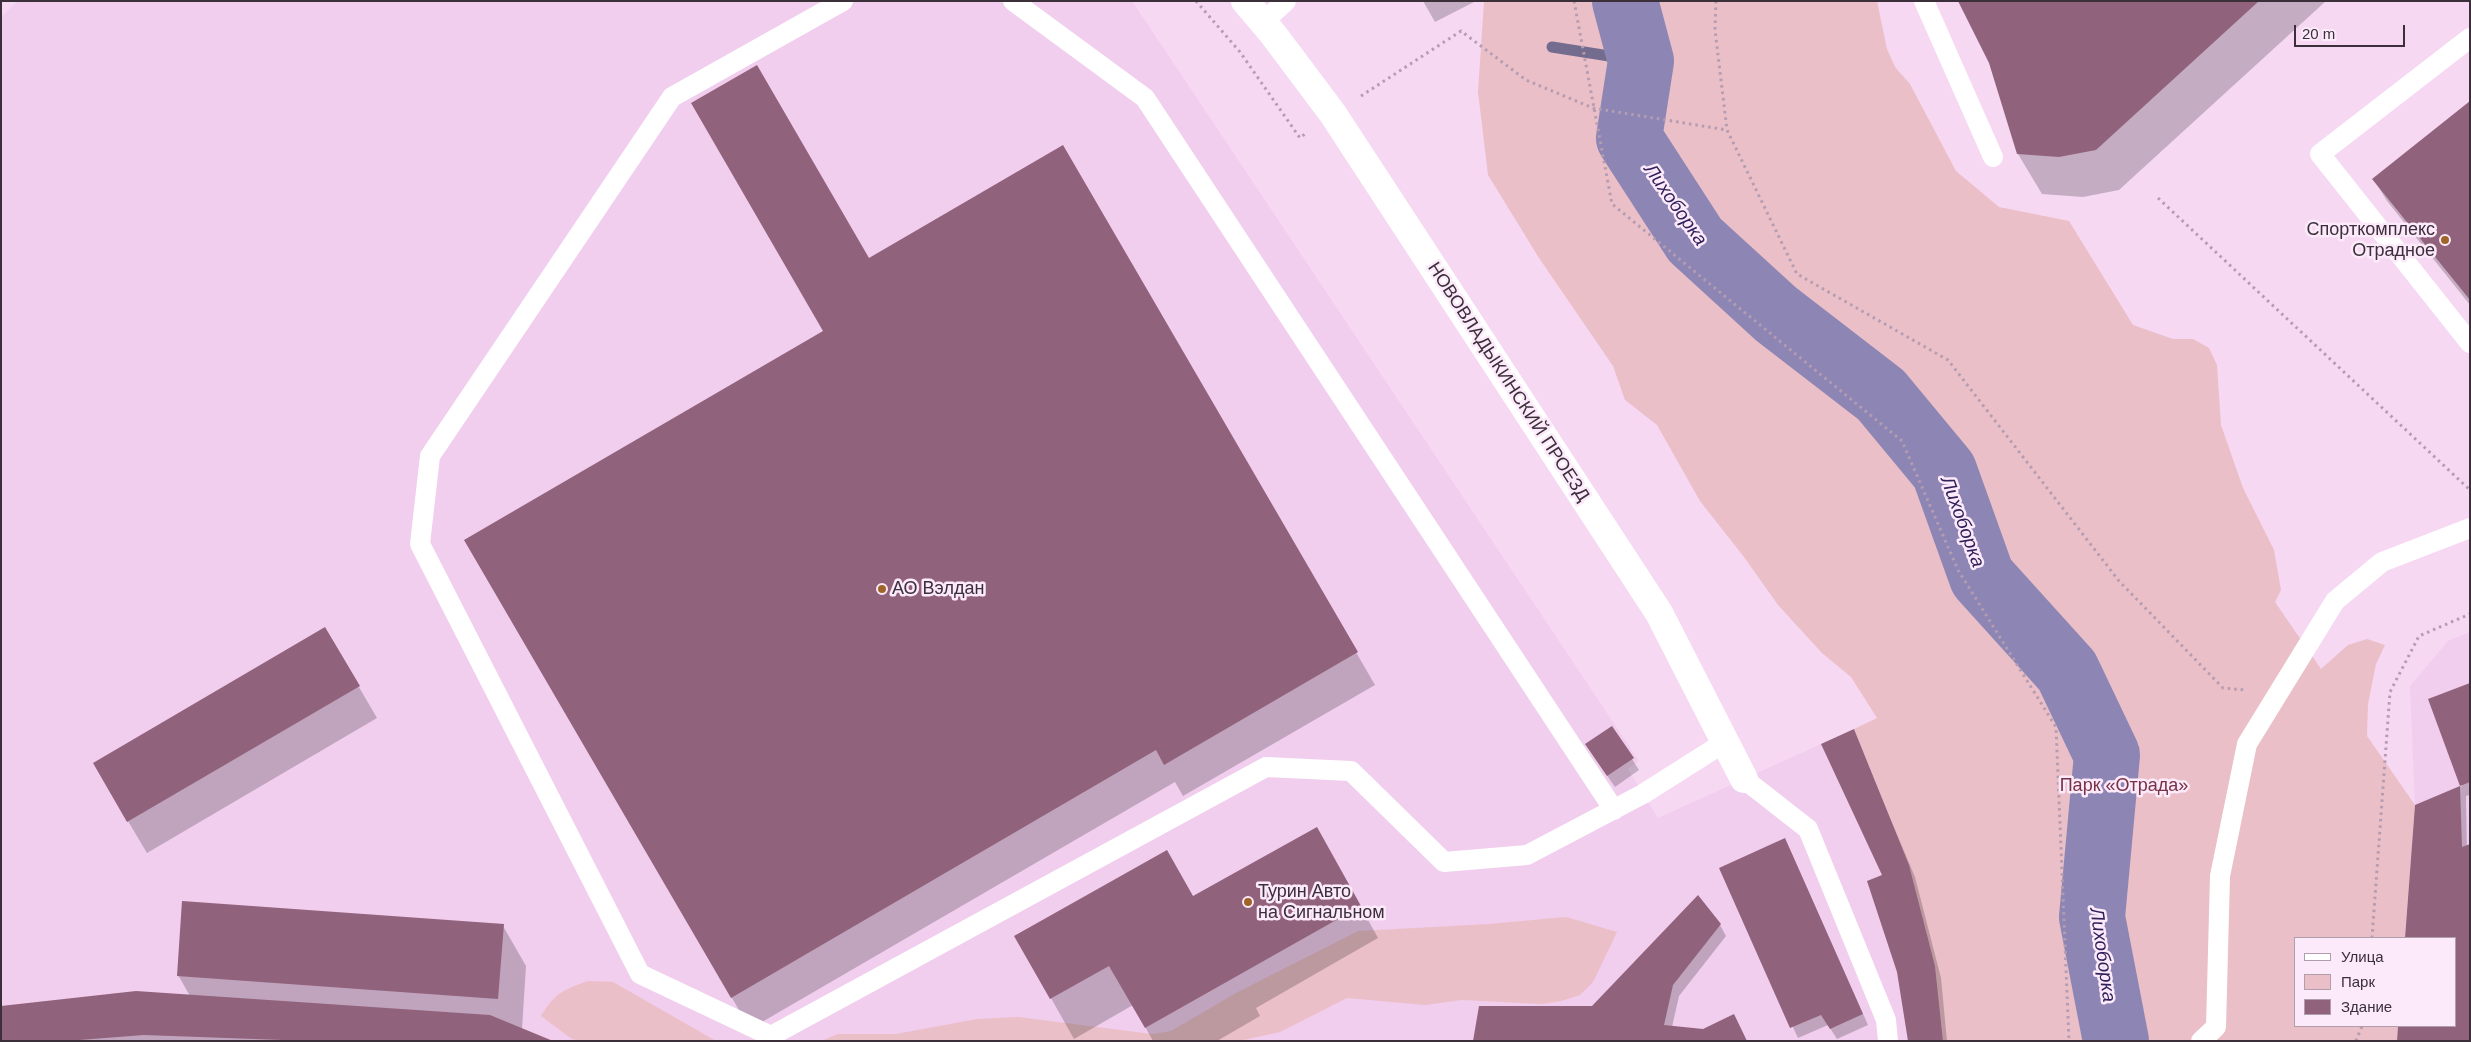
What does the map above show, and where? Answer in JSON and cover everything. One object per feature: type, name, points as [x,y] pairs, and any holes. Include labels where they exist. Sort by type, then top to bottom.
[{"type":"street","name":"НОВОВЛАДЫКИНСКИЙ ПРОЕЗД","points":[[1245,1],[1333,114],[1660,613],[1744,779]]},
{"type":"lane","points":[[843,1],[672,97],[430,456],[420,544],[640,974],[771,1036],[1266,767],[1350,771],[1444,862],[1527,855],[1643,794],[1725,742]]},
{"type":"lane","points":[[1013,1],[1145,98],[1614,810]]},
{"type":"lane","points":[[1263,22],[1286,1]]},
{"type":"lane","points":[[1924,1],[1994,157]]},
{"type":"lane","points":[[2470,38],[2320,154],[2470,343]]},
{"type":"lane","points":[[2201,1041],[2216,1027],[2220,876],[2247,744],[2335,600],[2382,562],[2470,528]]},
{"type":"lane","points":[[1744,779],[1808,829],[1886,1020],[1888,1041]]},
{"type":"path","points":[[1574,1],[1612,204],[1902,441],[1958,570],[2056,727],[2069,1041]]},
{"type":"path","points":[[1716,1],[1715,30],[1727,130],[1797,274],[1948,360],[2119,581],[2223,688],[2278,694]]},
{"type":"path","points":[[1333,114],[1461,31],[1526,80],[1593,108],[1727,130]]},
{"type":"path","points":[[2158,198],[2470,490]]},
{"type":"path","points":[[2372,937],[2390,692],[2419,636],[2470,614]]},
{"type":"path","points":[[2356,1041],[2362,1027]]},
{"type":"shaded area","points":[[18,1],[1132,1],[1639,761],[1628,769],[1658,818],[1854,729],[1909,865],[1935,966],[1943,1041],[1,1041],[1,17]]},
{"type":"shaded area","points":[[2470,632],[2470,1041],[2397,1041],[2398,1027],[2456,1027],[2456,937],[2405,937],[2415,805],[2410,686],[2448,641]]},
{"type":"green space","name":"Парк «Отрада»","points":[[1484,1],[1877,1],[1887,49],[1895,67],[1910,84],[1956,171],[1999,207],[2069,221],[2133,325],[2173,339],[2193,339],[2209,348],[2217,365],[2221,425],[2243,488],[2274,550],[2281,590],[2275,602],[2321,669],[2348,645],[2367,639],[2385,645],[2376,664],[2368,704],[2367,736],[2415,805],[2405,937],[2294,937],[2294,1027],[2398,1027],[2397,1041],[1943,1041],[1935,966],[1909,865],[1854,729],[1877,718],[1851,677],[1822,653],[1778,605],[1744,557],[1700,501],[1657,425],[1625,400],[1613,366],[1539,258],[1488,175],[1478,92]]},
{"type":"green space","points":[[1566,917],[1617,932],[1593,982],[1580,995],[1561,1001],[1542,1004],[1462,1000],[1425,1005],[1347,998],[1280,1032],[1239,1041],[821,1041],[838,1034],[896,1034],[977,1019],[1018,1017],[1152,1034],[1171,1031],[1236,993],[1358,931],[1489,924]]},
{"type":"green space","points":[[588,981],[613,982],[716,1041],[580,1041],[572,1039],[541,1016],[560,993]]},
{"type":"building","points":[[1958,1],[2259,1],[2096,150],[2059,157],[2017,154],[1989,63]]},
{"type":"building","points":[[757,65],[869,258],[1063,145],[1358,652],[1164,765],[1156,750],[731,998],[464,540],[823,331],[691,103]]},
{"type":"building","name":"Спорткомплекс Отрадное","points":[[2470,101],[2470,300],[2372,179]]},
{"type":"building","points":[[325,627],[360,686],[127,822],[93,763]]},
{"type":"building","points":[[2470,683],[2470,782],[2460,786],[2428,699]]},
{"type":"building","points":[[1612,726],[1634,758],[1607,776],[1585,744]]},
{"type":"building","points":[[1854,729],[1909,865],[1935,966],[1943,1041],[1908,1041],[1897,972],[1867,881],[1882,875],[1821,744]]},
{"type":"building","points":[[2460,786],[2462,847],[2470,844],[2470,1041],[2397,1041],[2398,1027],[2456,1027],[2456,937],[2405,937],[2415,805]]},
{"type":"building","points":[[1317,827],[1361,906],[1145,1028],[1109,966],[1050,999],[1014,936],[1167,850],[1193,896]]},
{"type":"building","points":[[1785,838],[1863,1014],[1830,1029],[1821,1015],[1790,1028],[1719,868]]},
{"type":"building","points":[[1698,895],[1721,924],[1673,985],[1664,1025],[1703,1029],[1734,1014],[1747,1041],[1473,1041],[1479,1006],[1592,1006]]},
{"type":"building","points":[[182,901],[504,924],[498,999],[177,976]]},
{"type":"building","points":[[136,991],[490,1015],[553,1041],[310,1041],[144,1035],[66,1041],[1,1041],[1,1006]]},
{"type":"waterway","name":"Лихоборка","points":[[1625,1],[1641,61],[1629,138],[1695,240],[1776,314],[1881,395],[1944,471],[1982,577],[2067,671],[2107,755],[2092,917],[2116,1041]]},
{"type":"waterway","points":[[1552,47],[1641,61]]},
{"type":"place","name":"Спорткомплекс Отрадное","points":[[2445,240]]},
{"type":"place","name":"АО Вэлдан","points":[[882,589]]},
{"type":"place","name":"Турин Авто на Сигнальном","points":[[1248,902]]}]
